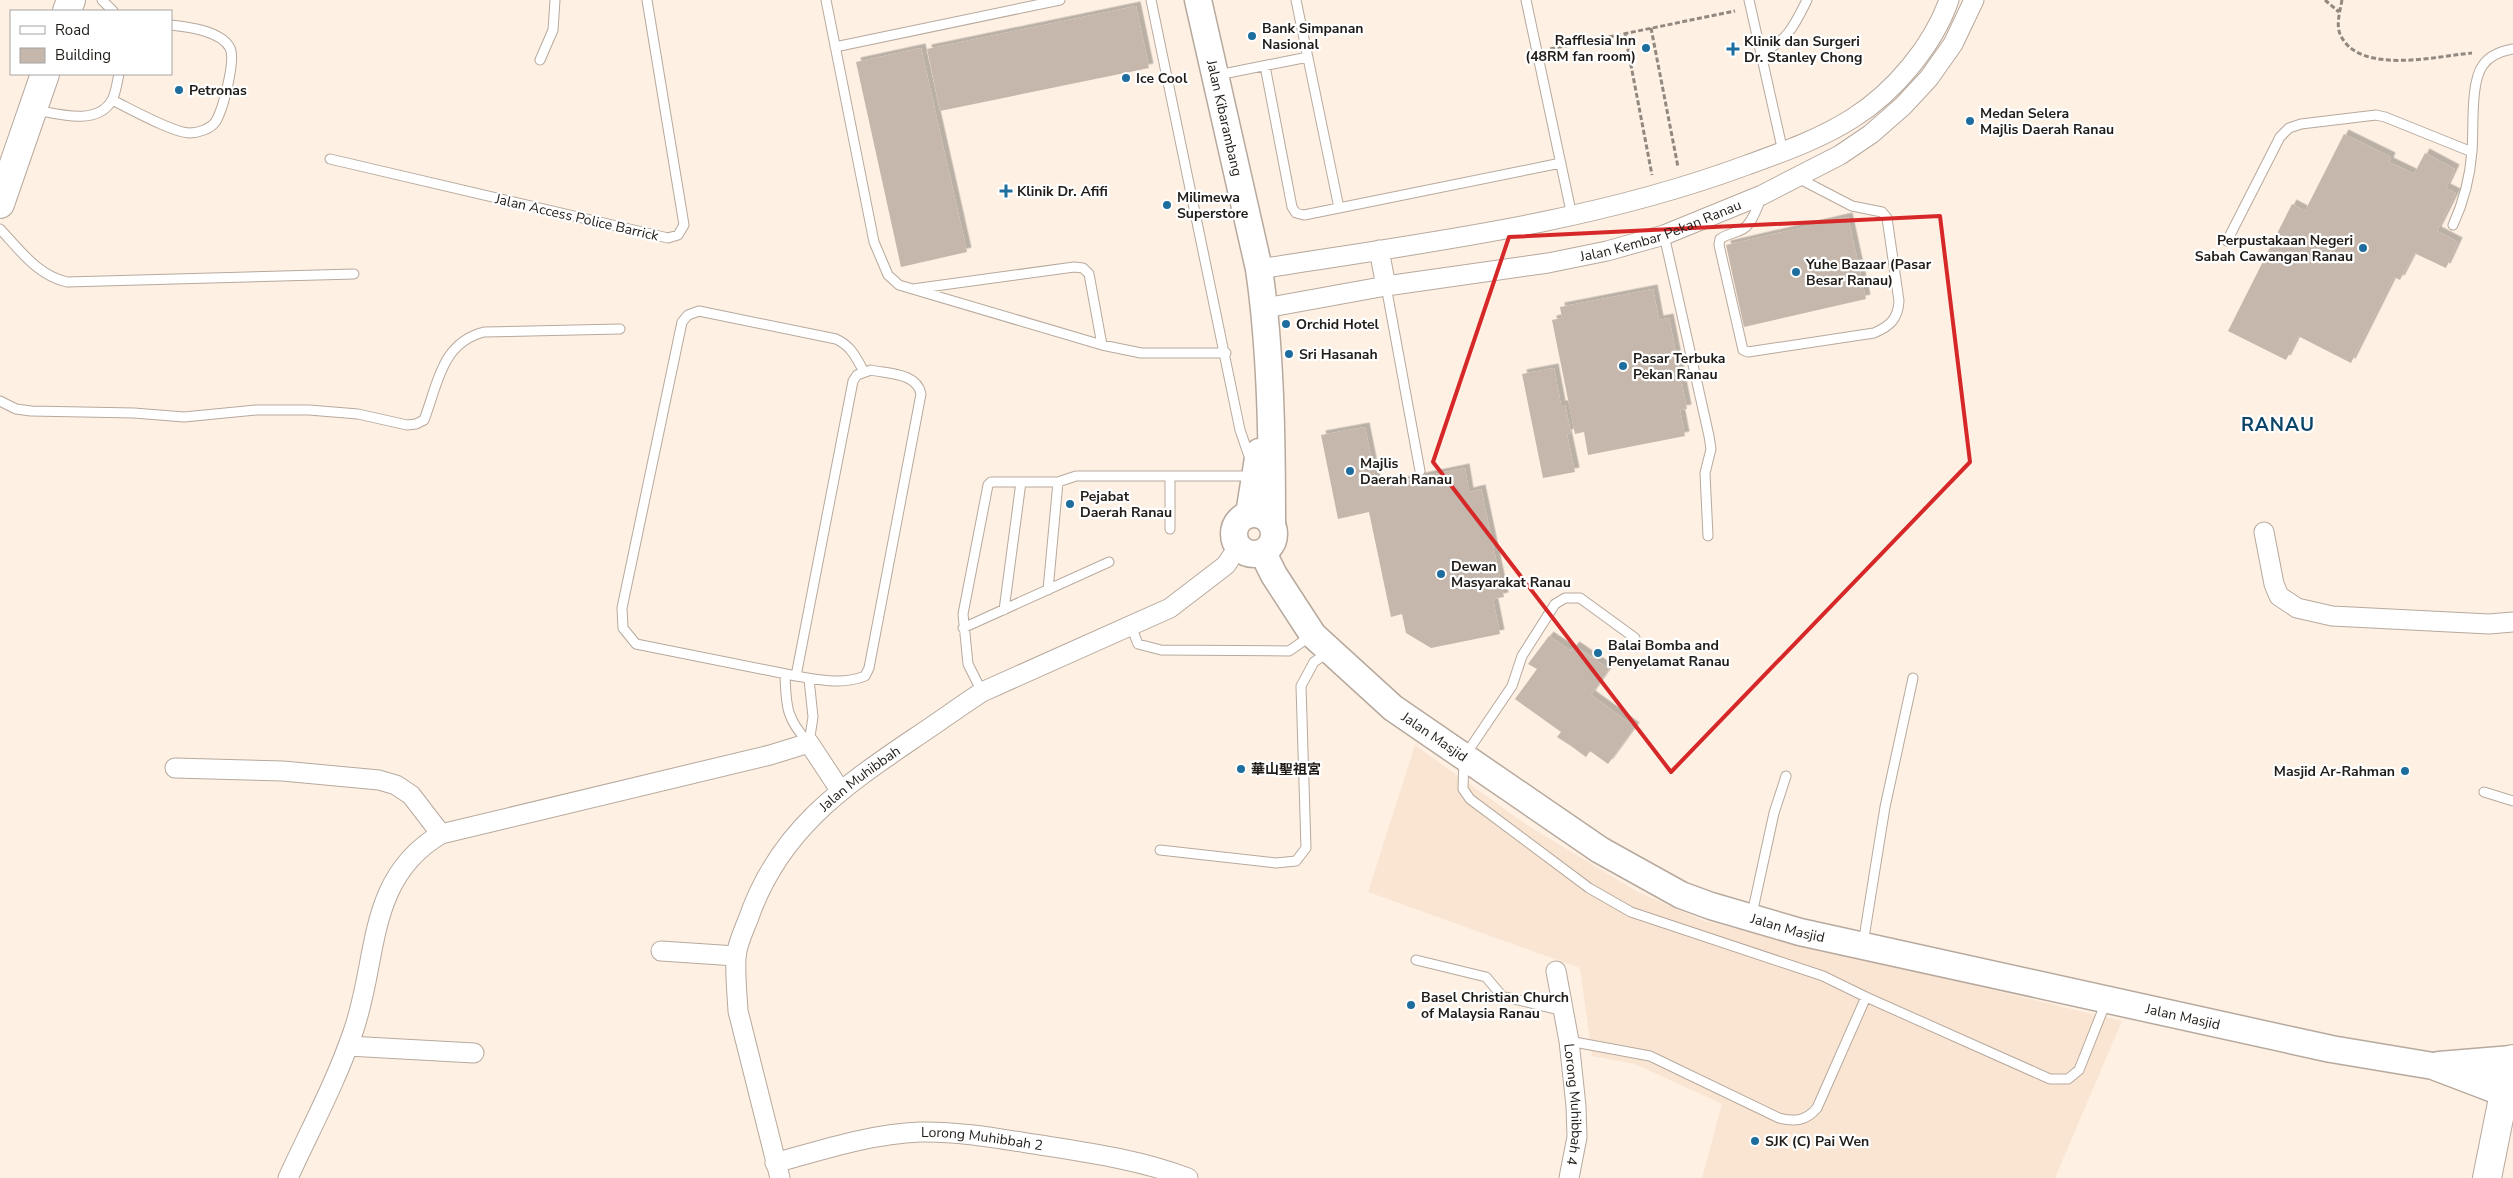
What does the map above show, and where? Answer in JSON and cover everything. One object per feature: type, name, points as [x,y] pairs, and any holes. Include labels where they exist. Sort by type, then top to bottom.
[{"type":"main road","points":[[0,204],[45,75]]},
{"type":"main road","points":[[2487,1178],[2508,1097],[2500,1078],[2505,1064],[2513,1058]]},
{"type":"main road","points":[[2487,1178],[2513,1132]]},
{"type":"street","name":"Jalan Kibarambang","points":[[1198,0],[1259,269],[1265,308],[1272,439],[1261,519]]},
{"type":"street","points":[[1259,269],[1572,216],[1656,195],[1783,152],[1830,132],[1855,117],[1879,98],[1905,73],[1927,44],[1949,0]]},
{"type":"street","name":"Jalan Kembar Pekan Ranau","points":[[1265,308],[1386,286],[1548,263],[1664,236],[1762,195],[1840,156],[1872,134],[1903,106],[1929,78],[1953,44],[1974,0]]},
{"type":"street","points":[[1379,250],[1386,286]]},
{"type":"street","name":"Jalan Kibarambang","points":[[1261,519],[1256,476],[1268,385]]},
{"type":"street","points":[[1261,519],[1275,537],[1268,549],[1263,553],[1249,554],[1238,547],[1235,541],[1235,528],[1238,521],[1261,519]]},
{"type":"street","points":[[2264,532],[2274,584],[2279,596],[2297,608],[2332,616],[2488,624],[2513,622]]},
{"type":"street","name":"Jalan Muhibbah","points":[[778,1170],[738,1010],[736,956],[752,908],[778,856],[793,837],[840,790],[982,692],[1170,608],[1226,565],[1238,547]]},
{"type":"street","name":"Jalan Masjid","points":[[1263,553],[1274,576],[1321,643],[1393,708],[1608,854],[1681,895],[1751,920],[1863,947],[2331,1049],[2433,1066],[2508,1097]]},
{"type":"street","points":[[288,1178],[348,1046],[389,889],[404,864],[425,844],[441,834],[770,755],[809,743],[840,790]]},
{"type":"street","points":[[175,768],[283,771],[379,780],[396,785],[411,795],[441,834]]},
{"type":"street","points":[[661,951],[736,956]]},
{"type":"street","name":"Lorong Muhibbah 4","points":[[1556,971],[1569,1041],[1577,1123],[1577,1137],[1569,1178]]},
{"type":"street","points":[[348,1046],[474,1054]]},
{"type":"street","name":"Jalan Masjid","points":[[2433,1066],[2513,1058]]},
{"type":"street","name":"Lorong Muhibbah 2","points":[[778,1170],[863,1140],[919,1132],[1010,1140],[1109,1156],[1140,1162],[1188,1178]]},
{"type":"lane","points":[[102,0],[113,10]]},
{"type":"lane","points":[[540,60],[553,30],[556,0]]},
{"type":"lane","name":"Jalan Access Police Barrick","points":[[330,159],[668,238],[678,235],[684,225],[648,0]]},
{"type":"lane","points":[[826,0],[874,242],[888,275],[899,285],[910,290],[1102,345],[1141,353],[1226,353]]},
{"type":"lane","points":[[835,46],[1060,0]]},
{"type":"lane","points":[[982,692],[968,664],[963,628],[964,600],[988,485],[992,482],[1058,482],[1076,476],[1256,476],[1240,430],[1226,353],[1151,0]]},
{"type":"lane","points":[[1298,0],[1339,208]]},
{"type":"lane","points":[[1526,0],[1572,216]]},
{"type":"lane","points":[[1761,51],[1774,48],[1782,42],[1806,1]]},
{"type":"lane","points":[[1750,4],[1783,152]]},
{"type":"lane","points":[[112,100],[162,124],[188,133],[205,130],[215,122],[233,67],[230,48],[218,36],[172,25]]},
{"type":"lane","points":[[2452,225],[2465,198],[2472,152],[2476,78],[2483,65],[2492,56],[2509,50]]},
{"type":"lane","points":[[1216,75],[1308,57]]},
{"type":"lane","points":[[1266,66],[1292,207],[1296,213],[1304,214],[1339,208],[1561,163]]},
{"type":"lane","points":[[32,110],[77,117],[91,115],[104,110],[112,100],[120,75]]},
{"type":"lane","points":[[2227,241],[2280,137],[2289,128],[2301,124],[2376,115],[2472,152]]},
{"type":"lane","points":[[1762,195],[1748,224],[1743,229],[1724,236],[1720,239],[1719,245],[1743,350],[1748,352],[1777,348],[1874,333],[1886,328],[1894,322],[1899,311],[1899,302],[1886,218],[1882,212],[1852,206],[1797,178]]},
{"type":"lane","points":[[0,228],[37,268],[54,279],[67,282],[354,274]]},
{"type":"lane","points":[[1664,236],[1711,449],[1705,473],[1708,536]]},
{"type":"lane","points":[[910,290],[1074,267],[1083,268],[1089,274],[1102,345]]},
{"type":"lane","points":[[1386,286],[1420,471]]},
{"type":"lane","points":[[796,676],[853,382],[864,372],[871,370],[911,378],[917,382],[921,394],[869,668],[865,676],[856,680],[822,681],[809,679],[636,644],[624,628],[622,608],[682,322],[688,315],[699,311],[836,338],[847,344],[853,351],[864,372]]},
{"type":"lane","points":[[0,401],[16,409],[31,411],[134,413],[184,417],[256,410],[334,411],[407,425],[416,424],[424,420],[447,358],[453,349],[473,335],[484,332],[620,329]]},
{"type":"lane","points":[[1170,476],[1170,528]]},
{"type":"lane","points":[[1004,610],[1021,482]]},
{"type":"lane","points":[[1048,590],[1058,482]]},
{"type":"lane","points":[[963,628],[1109,562]]},
{"type":"lane","points":[[1635,638],[1580,598],[1565,598],[1555,604],[1522,656],[1512,686],[1464,757],[1463,789],[1470,799],[1589,888],[1630,912],[1823,976],[2050,1079],[2060,1081],[2068,1079],[2079,1070],[2107,999]]},
{"type":"lane","points":[[1131,626],[1138,644],[1161,650],[1289,651],[1321,643]]},
{"type":"lane","points":[[1160,850],[1276,863],[1296,860],[1306,848],[1302,686],[1321,643]]},
{"type":"lane","points":[[785,674],[789,718],[794,728],[809,743]]},
{"type":"lane","points":[[1863,947],[1885,807],[1913,678]]},
{"type":"lane","points":[[809,679],[813,718],[809,743]]},
{"type":"lane","points":[[1751,920],[1774,813],[1786,776]]},
{"type":"lane","points":[[2484,792],[2513,801]]},
{"type":"lane","points":[[1416,960],[1486,977],[1502,996],[1563,1011]]},
{"type":"lane","points":[[1569,1041],[1650,1056],[1779,1118],[1790,1121],[1802,1120],[1810,1116],[1817,1108],[1866,997]]},
{"type":"path","points":[[2325,0],[2339,12]]},
{"type":"path","points":[[2342,0],[2339,12],[2340,34],[2350,49],[2363,56],[2382,61],[2509,50]]},
{"type":"path","points":[[1537,51],[1625,34],[1750,4]]},
{"type":"path","points":[[1651,28],[1682,187]]},
{"type":"path","points":[[1625,34],[1656,195]]},
{"type":"highlighted area","points":[[1940,216],[1970,462],[1671,772],[1433,462],[1509,237]]},
{"type":"shaded area","points":[[1415,745],[1527,825],[1638,892],[1704,921],[2122,1021],[2055,1178],[1702,1178],[1722,1104],[1635,1064],[1592,1056],[1580,968],[1368,892]]},
{"type":"building","points":[[1136,6],[1149,68],[940,111],[927,49]]},
{"type":"building","points":[[921,48],[967,252],[901,267],[856,62]]},
{"type":"building","name":"Perpustakaan Negeri Sabah Cawangan Ranau","points":[[2344,134],[2391,157],[2389,162],[2414,174],[2425,153],[2455,169],[2446,188],[2456,193],[2437,231],[2458,242],[2446,268],[2414,253],[2400,280],[2394,277],[2351,363],[2298,336],[2286,360],[2228,331],[2292,204],[2305,211]]},
{"type":"building","name":"Yuhe Bazaar (Pasar Besar Ranau)","points":[[1848,217],[1866,299],[1744,327],[1726,245]]},
{"type":"building","points":[[1653,289],[1659,320],[1669,318],[1687,409],[1680,410],[1685,436],[1588,455],[1584,432],[1575,434],[1552,320],[1562,318],[1560,307]]},
{"type":"building","points":[[1554,368],[1561,405],[1565,405],[1571,433],[1567,434],[1575,472],[1543,478],[1522,374]]},
{"type":"building","name":"Dewan Masyarakat Ranau","points":[[1365,427],[1377,486],[1465,468],[1469,492],[1481,489],[1504,597],[1493,599],[1500,634],[1431,648],[1406,633],[1402,614],[1391,617],[1369,512],[1338,519],[1321,435]]},
{"type":"building","points":[[1549,636],[1571,651],[1575,646],[1609,669],[1591,695],[1635,727],[1608,764],[1590,751],[1586,757],[1557,737],[1561,732],[1515,699],[1537,669],[1528,664]]},
{"type":"place","name":"Bank Simpanan Nasional","points":[[1252,36]]},
{"type":"place","name":"Rafflesia Inn (48RM fan room)","points":[[1646,48]]},
{"type":"place","name":"Klinik dan Surgeri Dr. Stanley Chong","points":[[1733,49]]},
{"type":"place","name":"Ice Cool","points":[[1126,78]]},
{"type":"place","name":"Petronas","points":[[179,90]]},
{"type":"place","name":"Medan Selera Majlis Daerah Ranau","points":[[1970,121]]},
{"type":"place","name":"Klinik Dr. Afifi","points":[[1006,191]]},
{"type":"place","name":"Milimewa Superstore","points":[[1167,205]]},
{"type":"place","name":"Perpustakaan Negeri Sabah Cawangan Ranau","points":[[2363,248]]},
{"type":"place","name":"Yuhe Bazaar (Pasar Besar Ranau)","points":[[1796,272]]},
{"type":"place","name":"Orchid Hotel","points":[[1286,324]]},
{"type":"place","name":"Sri Hasanah","points":[[1289,354]]},
{"type":"place","name":"Pasar Terbuka Pekan Ranau","points":[[1623,366]]},
{"type":"place","name":"Majlis Daerah Ranau","points":[[1350,471]]},
{"type":"place","name":"Pejabat Daerah Ranau","points":[[1070,504]]},
{"type":"place","name":"Dewan Masyarakat Ranau","points":[[1441,574]]},
{"type":"place","name":"Balai Bomba and Penyelamat Ranau","points":[[1598,653]]},
{"type":"place","name":"華山聖祖宮","points":[[1241,769]]},
{"type":"place","name":"Masjid Ar-Rahman","points":[[2405,771]]},
{"type":"place","name":"Basel Christian Church of Malaysia Ranau","points":[[1411,1005]]},
{"type":"place","name":"SJK (C) Pai Wen","points":[[1755,1141]]},
{"type":"district","name":"RANAU","points":[[2278,424]]}]
